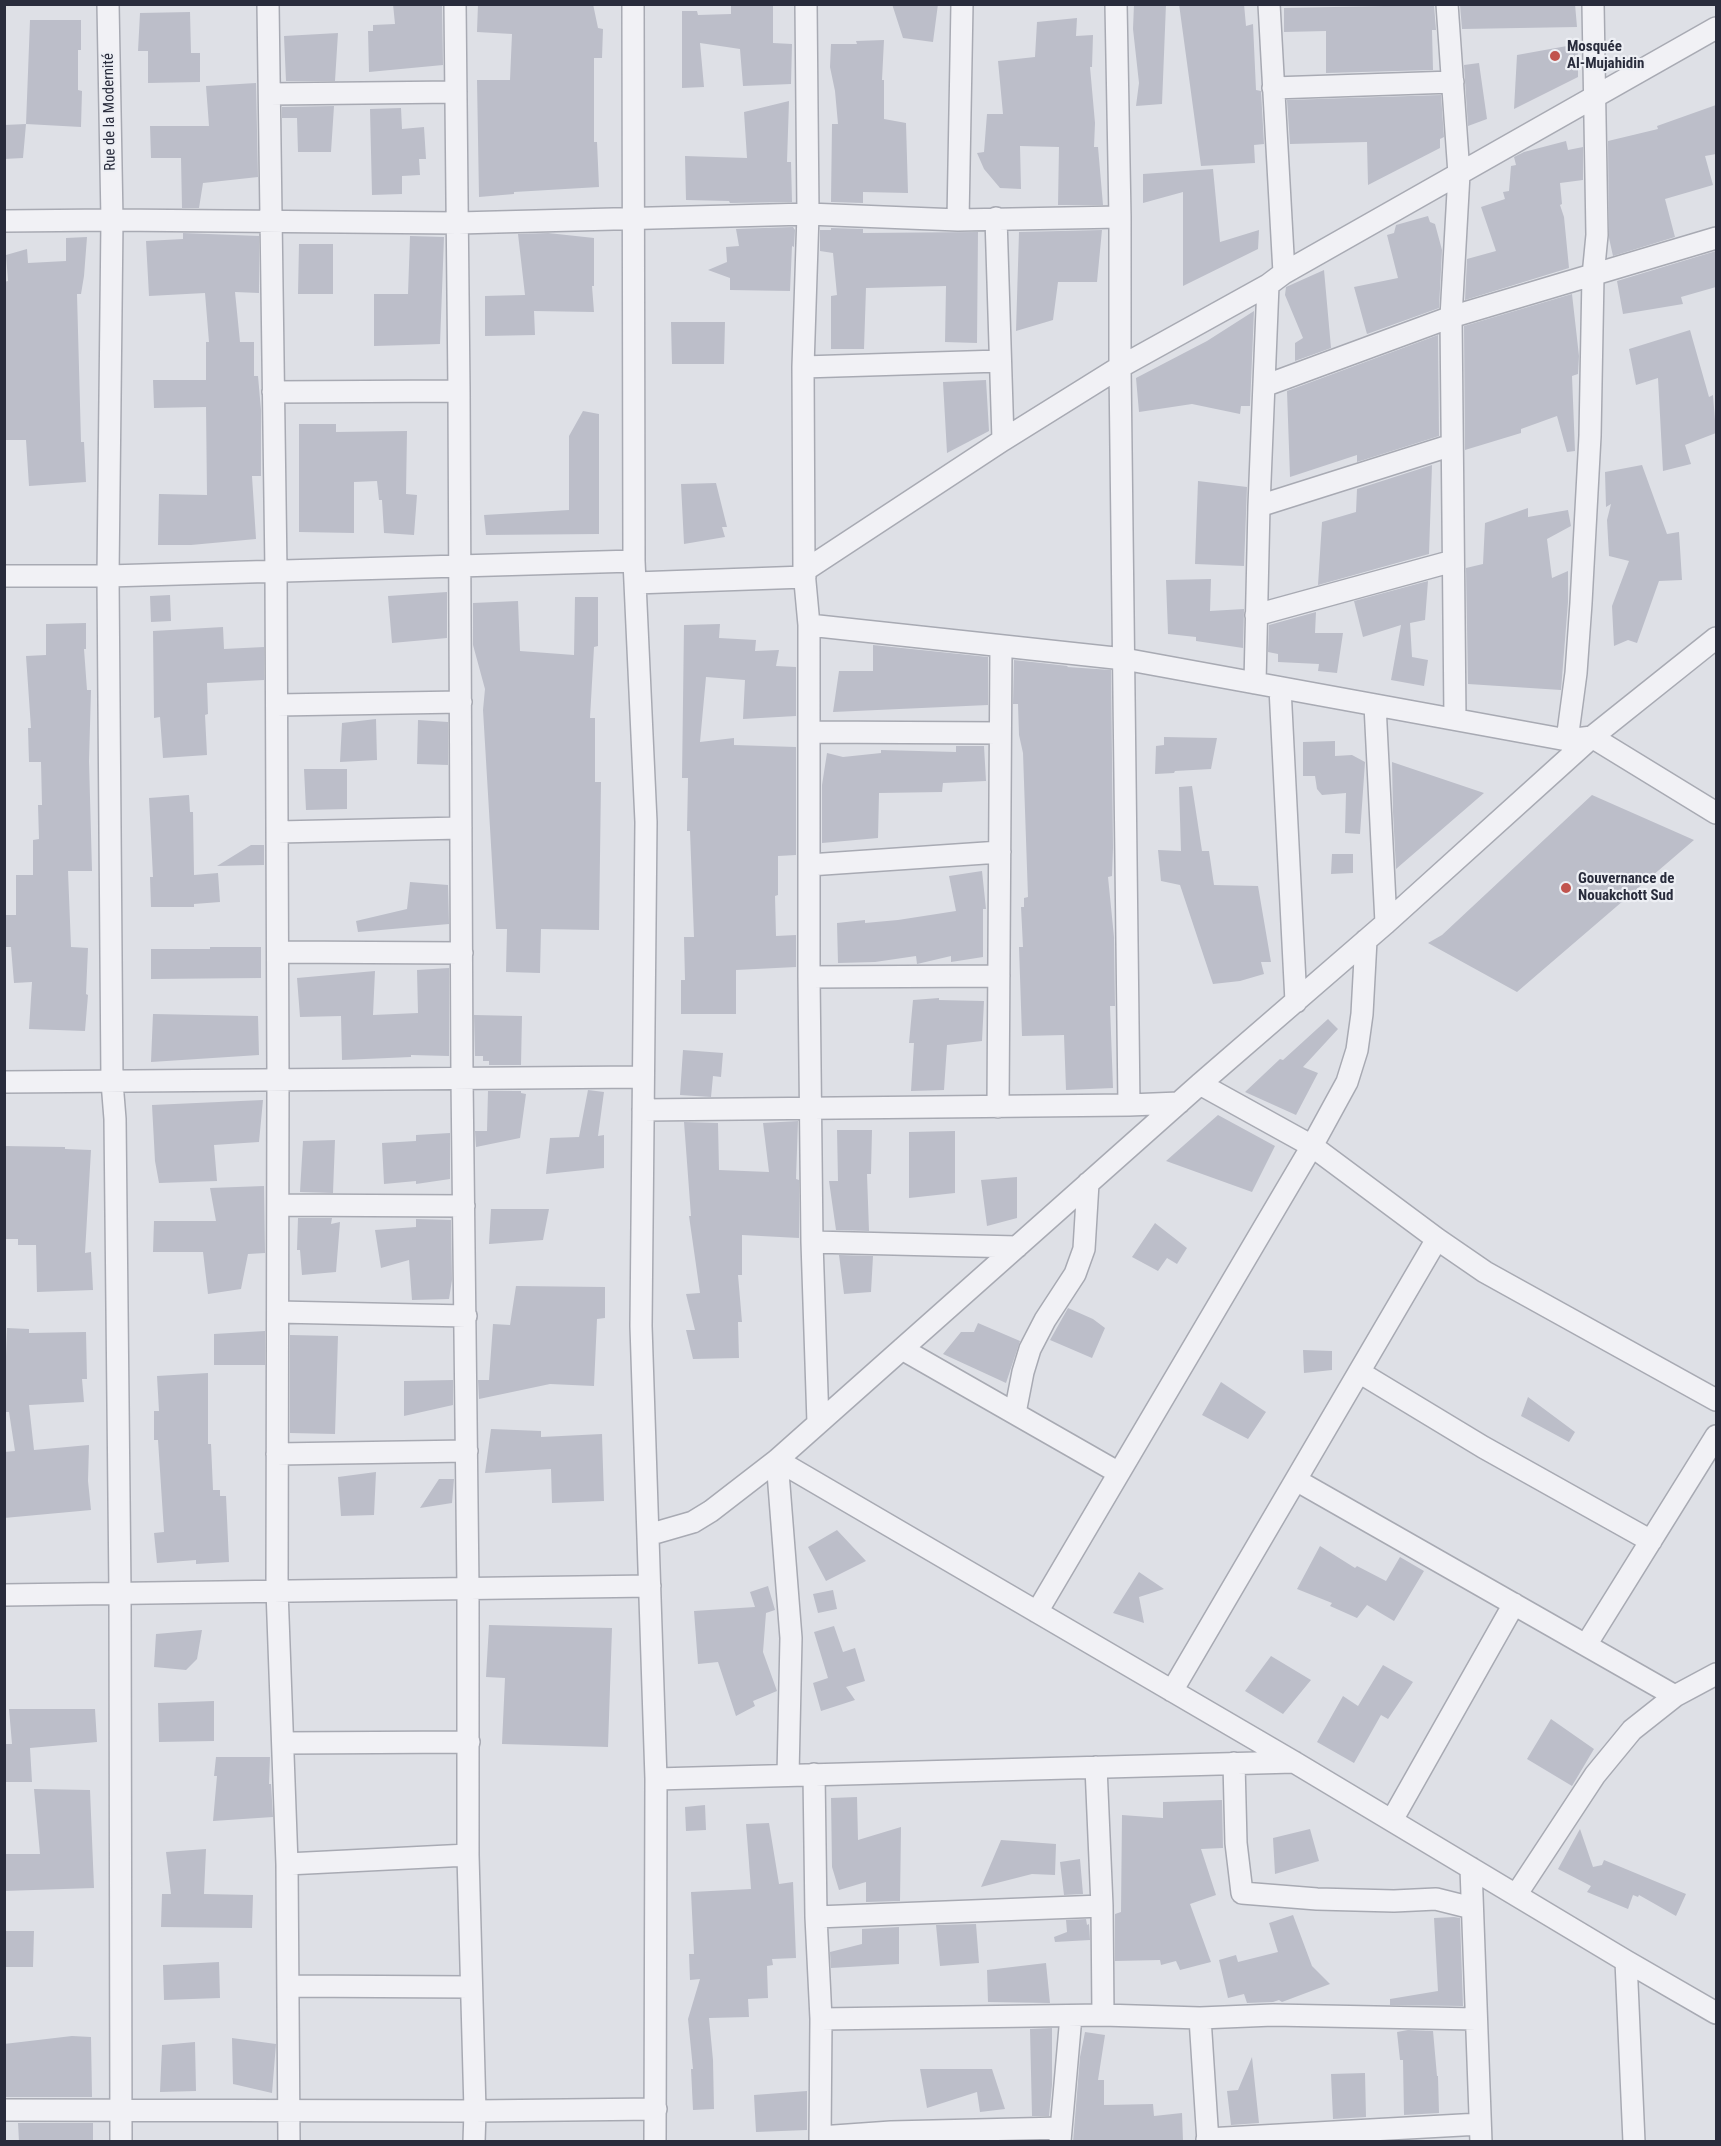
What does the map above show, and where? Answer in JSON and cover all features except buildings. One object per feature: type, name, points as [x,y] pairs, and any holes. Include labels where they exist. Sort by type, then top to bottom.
[{"type":"street","name":"Rue de la Modernité","points":[[108,4],[112,220],[108,576],[112,1082],[116,1119],[120,1592],[121,2142]]},
{"type":"street","points":[[268,4],[278,832],[277,1590],[287,1864],[289,2142]]},
{"type":"street","points":[[454,4],[458,223],[468,1855],[474,2142]]},
{"type":"street","points":[[633,4],[634,561],[646,822],[641,1326],[656,1779],[655,2142]]},
{"type":"street","points":[[806,4],[808,214],[803,367],[804,574],[809,625],[809,977],[812,1242],[818,1423]]},
{"type":"street","points":[[958,220],[962,4]]},
{"type":"street","points":[[1116,4],[1129,1106]]},
{"type":"street","points":[[1255,683],[1258,506],[1264,386],[1276,279],[1274,88],[1269,4]]},
{"type":"street","points":[[1447,4],[1459,174],[1451,317],[1455,719]]},
{"type":"street","points":[[1567,740],[1576,673],[1590,436],[1593,276],[1597,235],[1593,4]]},
{"type":"street","points":[[635,583],[804,574],[1003,440],[1120,367],[1716,28]]},
{"type":"street","points":[[1274,88],[1453,82]]},
{"type":"street","points":[[270,94],[456,92]]},
{"type":"street","points":[[4,221],[458,223],[808,214],[958,220],[1120,217]]},
{"type":"street","points":[[996,218],[1003,440]]},
{"type":"street","points":[[1264,386],[1451,317],[1716,238]]},
{"type":"street","points":[[803,367],[1000,361]]},
{"type":"street","points":[[273,392],[459,391]]},
{"type":"street","points":[[1258,506],[1452,445]]},
{"type":"street","points":[[4,576],[108,576],[634,561]]},
{"type":"street","points":[[1256,615],[1453,561]]},
{"type":"street","points":[[809,625],[1124,659],[1567,740],[1592,737],[1716,813]]},
{"type":"street","points":[[648,1535],[693,1522],[711,1511],[777,1460],[1200,1084],[1386,923],[1592,737],[1714,643]]},
{"type":"street","points":[[998,1107],[1001,647]]},
{"type":"street","points":[[1281,688],[1296,1002]]},
{"type":"street","points":[[277,705],[461,702]]},
{"type":"street","points":[[1375,705],[1386,923]]},
{"type":"street","points":[[810,732],[1000,733]]},
{"type":"street","points":[[278,832],[461,828]]},
{"type":"street","points":[[809,865],[999,852]]},
{"type":"street","points":[[1037,1612],[1312,1146],[1347,1082],[1357,1050],[1362,1014],[1366,940]]},
{"type":"street","points":[[278,952],[462,953]]},
{"type":"street","points":[[809,977],[999,976]]},
{"type":"street","points":[[4,1082],[643,1077]]},
{"type":"street","points":[[1200,1084],[1312,1146],[1485,1272],[1716,1400]]},
{"type":"street","points":[[643,1110],[1129,1106],[1179,1103]]},
{"type":"street","points":[[1015,1413],[1030,1350],[1045,1320],[1075,1274],[1084,1249],[1088,1184]]},
{"type":"street","points":[[278,1205],[464,1206]]},
{"type":"street","points":[[1173,1691],[1437,1239]]},
{"type":"street","points":[[812,1242],[1017,1247]]},
{"type":"street","points":[[278,1311],[466,1316]]},
{"type":"street","points":[[902,1349],[1119,1473]]},
{"type":"street","points":[[1359,1372],[1494,1454],[1651,1541]]},
{"type":"street","points":[[1586,1645],[1716,1436]]},
{"type":"street","points":[[277,1454],[467,1451]]},
{"type":"street","points":[[777,1460],[1294,1762],[1716,2013]]},
{"type":"street","points":[[777,1460],[791,1638],[788,1775]]},
{"type":"street","points":[[1296,1480],[1675,1696]]},
{"type":"street","points":[[4,1595],[650,1586]]},
{"type":"street","points":[[1392,1820],[1514,1604]]},
{"type":"street","points":[[1516,1895],[1595,1775],[1632,1730],[1675,1696],[1716,1674]]},
{"type":"street","points":[[283,1743],[469,1742]]},
{"type":"street","points":[[656,1779],[1294,1762]]},
{"type":"street","points":[[1234,1763],[1236,1843],[1242,1893],[1317,1899],[1394,1901],[1436,1899],[1472,1908]]},
{"type":"street","points":[[1096,1767],[1102,1906],[1103,2015]]},
{"type":"street","points":[[814,1774],[816,1917],[821,2019],[820,2139],[898,2132],[1060,2135],[1071,2016]]},
{"type":"street","points":[[287,1864],[468,1855]]},
{"type":"street","points":[[1200,2018],[1207,2140],[1481,2133],[1471,1868]]},
{"type":"street","points":[[816,1917],[1102,1906]]},
{"type":"street","points":[[1626,1961],[1634,2142]]},
{"type":"street","points":[[289,1986],[471,1987]]},
{"type":"street","points":[[821,2019],[1103,2015],[1200,2018],[1273,2015],[1476,2019]]},
{"type":"street","points":[[4,2110],[656,2109]]},
{"type":"place","name":"Mosquée Al-Mujahidin","points":[[1555,56]]},
{"type":"place","name":"Gouvernance de Nouakchott Sud","points":[[1566,888]]}]
